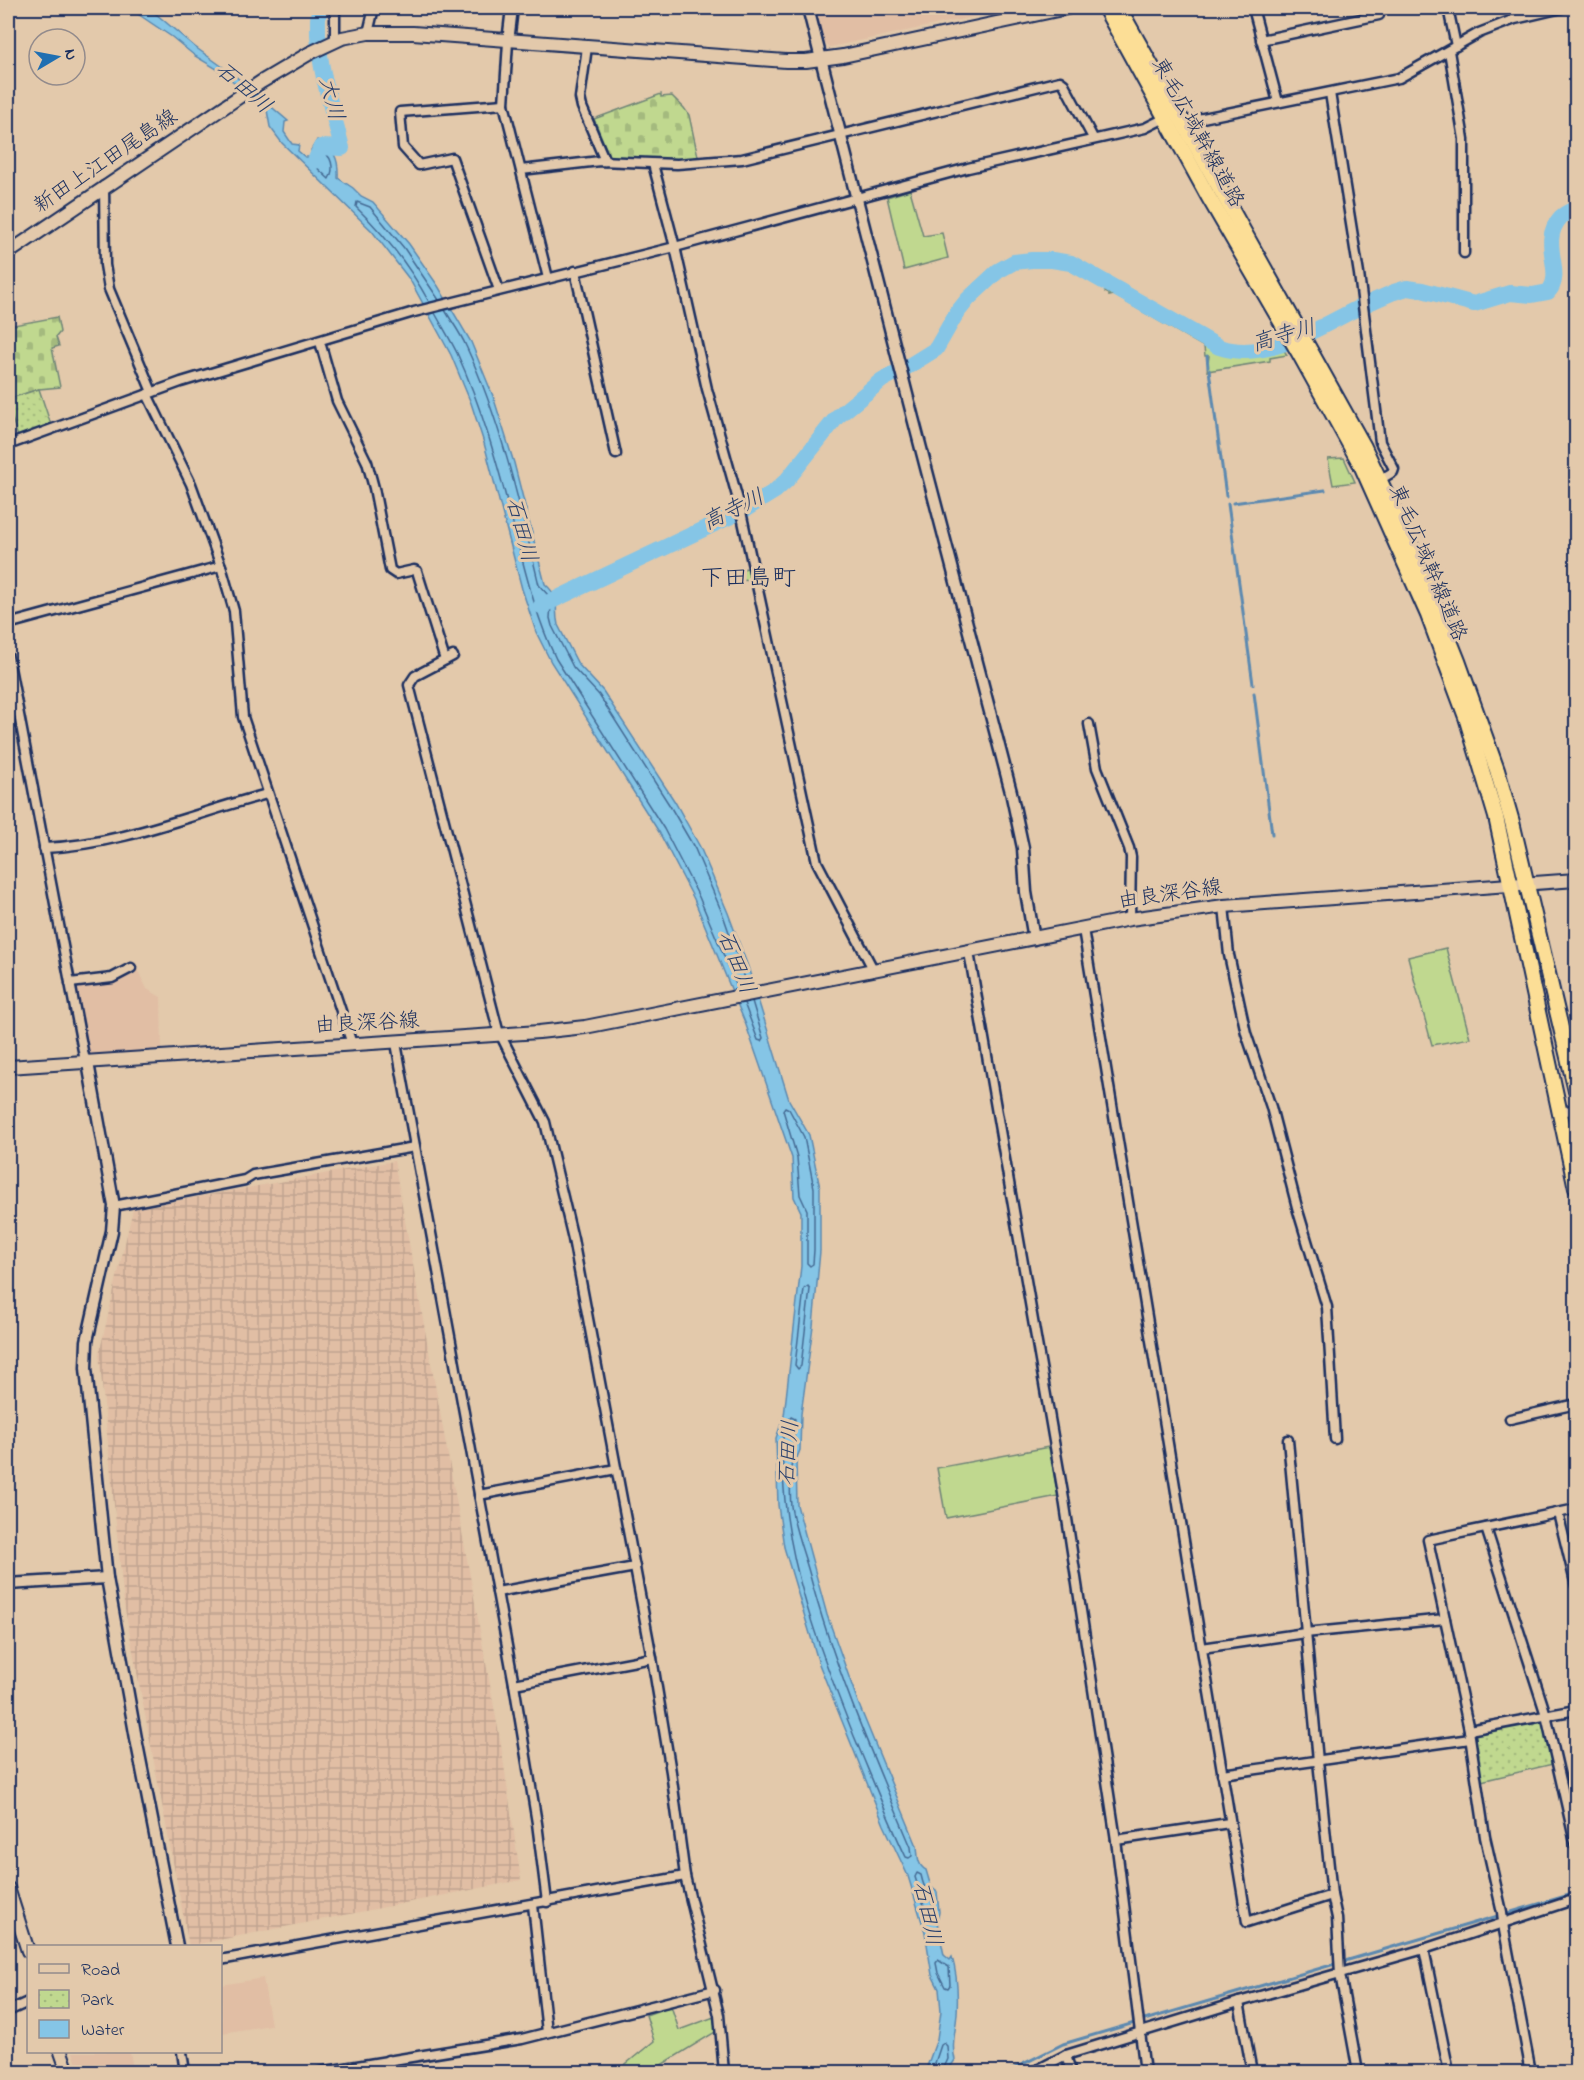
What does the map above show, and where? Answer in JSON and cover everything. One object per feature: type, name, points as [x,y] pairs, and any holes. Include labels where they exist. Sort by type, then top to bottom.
[{"type":"highway","name":"東毛広域幹線道路","points":[[1105,8],[1165,118],[1293,330]]},
{"type":"highway","name":"東毛広域幹線道路","points":[[1119,8],[1301,345],[1361,465],[1428,615],[1466,717],[1496,817],[1576,1188]]},
{"type":"highway","name":"東毛広域幹線道路","points":[[1301,345],[1381,478],[1435,602],[1478,715],[1497,770],[1576,1090]]},
{"type":"main road","points":[[335,41],[368,33],[413,33],[508,42],[786,61],[843,56],[1025,12],[1066,8]]},
{"type":"main road","name":"新田上江田尾島線","points":[[8,253],[261,82],[335,41]]},
{"type":"main road","name":"由良深谷線","points":[[8,1067],[501,1035],[585,1026],[1083,929],[1224,906],[1576,880]]},
{"type":"main road","points":[[8,1888],[27,1948]]},
{"type":"main road","points":[[61,2053],[68,2073]]},
{"type":"street","points":[[335,8],[335,41]]},
{"type":"street","points":[[368,33],[374,8]]},
{"type":"street","points":[[512,8],[504,104],[548,278]]},
{"type":"street","points":[[808,8],[1011,792],[1023,848],[1026,892],[1034,939]]},
{"type":"street","points":[[1253,8],[1278,102]]},
{"type":"street","points":[[1448,8],[1464,139],[1464,253]]},
{"type":"street","points":[[1183,125],[1191,120],[1399,78],[1479,33],[1515,19],[1562,8]]},
{"type":"street","points":[[1261,40],[1379,15]]},
{"type":"street","points":[[586,47],[580,98],[605,161]]},
{"type":"street","points":[[521,170],[605,161],[653,164],[709,163],[742,159],[1060,81],[1064,84],[1094,138]]},
{"type":"street","points":[[1330,93],[1359,274],[1380,442],[1394,469],[1388,476],[1381,478]]},
{"type":"street","points":[[499,290],[452,158],[419,165],[403,147],[400,112],[504,104]]},
{"type":"street","points":[[8,445],[149,393],[414,312],[675,247],[968,168],[1145,128],[1165,118]]},
{"type":"street","points":[[653,164],[675,247],[707,388],[741,511],[819,868],[873,969]]},
{"type":"street","points":[[104,186],[105,265],[110,289],[149,393],[191,484],[221,566],[234,610],[243,717],[352,1044]]},
{"type":"street","points":[[574,271],[616,454]]},
{"type":"street","points":[[320,342],[338,401],[367,462],[390,570],[396,574],[414,570],[417,572],[449,658],[415,676],[409,685],[501,1035],[545,1122],[573,1239],[652,1658],[685,1876],[715,1990],[723,2036],[724,2073]]},
{"type":"street","points":[[8,624],[221,566]]},
{"type":"street","points":[[8,657],[114,1206],[112,1231],[87,1341],[86,1368],[107,1578],[177,1945]]},
{"type":"street","points":[[1089,724],[1097,768],[1131,857],[1131,920]]},
{"type":"street","points":[[44,848],[78,846],[128,836],[267,794]]},
{"type":"street","points":[[1224,906],[1229,955],[1246,1033],[1271,1107],[1298,1211],[1327,1307],[1335,1439]]},
{"type":"street","points":[[1083,929],[1246,1922],[1332,1895]]},
{"type":"street","points":[[969,952],[1064,1499],[1116,1840],[1145,2073]]},
{"type":"street","points":[[70,983],[112,978],[132,968]]},
{"type":"street","points":[[396,1042],[514,1684],[537,1823],[547,1902]]},
{"type":"street","points":[[1561,1112],[1576,1109]]},
{"type":"street","points":[[114,1206],[245,1180],[253,1175],[414,1147]]},
{"type":"street","points":[[1510,1419],[1576,1404]]},
{"type":"street","points":[[1287,1440],[1332,1895],[1337,1918],[1340,1974],[1358,2073]]},
{"type":"street","points":[[480,1495],[616,1469]]},
{"type":"street","points":[[1531,2073],[1485,1837],[1469,1735],[1428,1540],[1576,1509]]},
{"type":"street","points":[[1558,1513],[1576,1586]]},
{"type":"street","points":[[1486,1528],[1546,1715],[1576,1847]]},
{"type":"street","points":[[497,1592],[635,1568]]},
{"type":"street","points":[[8,1584],[107,1578]]},
{"type":"street","points":[[1202,1648],[1305,1633],[1445,1618]]},
{"type":"street","points":[[514,1684],[652,1658]]},
{"type":"street","points":[[1222,1774],[1318,1761],[1469,1735],[1546,1715],[1576,1710]]},
{"type":"street","points":[[1116,1840],[1229,1823]]},
{"type":"street","points":[[222,1960],[685,1876]]},
{"type":"street","points":[[1033,2073],[1066,2055],[1139,2026],[1239,2002],[1340,1974],[1576,1899]]},
{"type":"street","points":[[532,1905],[547,2032]]},
{"type":"street","points":[[1424,1949],[1449,2073]]},
{"type":"street","points":[[320,2073],[522,2039],[715,1990]]},
{"type":"street","points":[[8,2011],[27,2002]]},
{"type":"street","points":[[1239,2002],[1252,2073]]},
{"type":"street","points":[[182,2053],[185,2073]]},
{"type":"street","points":[[1066,2055],[1071,2073]]},
{"type":"street","points":[[388,2060],[391,2073]]},
{"type":"shaded area","points":[[815,8],[1015,8],[830,47],[824,43]]},
{"type":"shaded area","points":[[137,969],[147,989],[161,997],[162,1053],[92,1057],[87,1052],[74,986],[115,980]]},
{"type":"shaded area","points":[[394,1161],[501,1745],[521,1880],[189,1945],[124,1604],[99,1354],[133,1209]]},
{"type":"shaded area","points":[[263,1978],[271,2025],[222,2033],[222,1985]]},
{"type":"shaded area","points":[[73,2053],[130,2053],[133,2069],[116,2072],[79,2072]]},
{"type":"green space","points":[[661,94],[661,97],[672,96],[689,115],[699,161],[610,158],[594,119]]},
{"type":"green space","points":[[910,190],[923,236],[942,233],[948,258],[904,270],[887,197]]},
{"type":"green space","points":[[1106,287],[1221,352],[1252,355],[1282,347],[1287,355],[1270,358],[1270,361],[1207,371],[1209,356],[1205,356],[1204,347],[1114,295],[1109,296],[1105,292]]},
{"type":"green space","points":[[57,317],[60,332],[56,337],[59,346],[52,348],[60,387],[39,389],[8,399],[8,326]]},
{"type":"green space","points":[[39,389],[52,428],[19,440],[8,406],[8,399]]},
{"type":"green space","points":[[1344,458],[1355,482],[1333,485],[1328,459]]},
{"type":"green space","points":[[749,568],[752,580],[733,581],[731,570]]},
{"type":"green space","points":[[1446,948],[1470,1038],[1432,1045],[1408,957]]},
{"type":"green space","points":[[1049,1447],[1058,1496],[946,1518],[937,1468]]},
{"type":"green space","points":[[1546,1715],[1557,1763],[1477,1782],[1469,1730]]},
{"type":"green space","points":[[671,2006],[679,2030],[714,2017],[717,2031],[650,2072],[616,2072],[654,2041],[646,2015]]},
{"type":"water","name":"石田川","points":[[129,8],[149,8],[195,47],[234,75],[288,121],[285,122],[284,132],[292,144],[299,145],[298,151],[305,157],[312,157],[311,150],[317,140],[328,147],[338,164],[338,178],[361,196],[373,202],[409,244],[438,286],[471,342],[493,396],[514,463],[545,584],[556,599],[558,625],[578,664],[603,691],[675,802],[700,847],[728,913],[748,967],[789,1100],[809,1135],[820,1188],[820,1251],[801,1414],[800,1450],[796,1460],[797,1505],[827,1615],[859,1705],[917,1846],[919,1863],[926,1870],[931,1887],[937,1892],[939,1912],[937,1922],[944,1955],[950,1960],[952,1957],[957,1992],[955,2060],[947,2072],[925,2072],[937,2039],[941,2011],[939,1989],[932,1975],[925,1932],[908,1876],[884,1825],[819,1664],[784,1547],[778,1505],[776,1438],[784,1416],[801,1266],[801,1212],[794,1197],[792,1158],[746,1025],[694,899],[659,832],[551,662],[536,632],[471,403],[451,355],[410,280],[372,231],[282,143],[270,127],[267,110],[222,72],[195,56],[172,37]]},
{"type":"waterway","name":"大川","points":[[315,161],[321,147],[342,148],[321,61],[319,8]]},
{"type":"waterway","name":"高寺川","points":[[907,367],[936,349],[956,314],[968,299],[998,271],[1014,262],[1052,260],[1071,263],[1219,347],[1236,351],[1253,351],[1288,342],[1368,303],[1407,288],[1474,304],[1510,293],[1532,295],[1548,292],[1553,284],[1554,276],[1551,237],[1562,216],[1576,208]]},
{"type":"waterway","points":[[1207,356],[1208,367]]},
{"type":"waterway","points":[[1209,370],[1226,496]]},
{"type":"waterway","name":"高寺川","points":[[541,606],[746,509],[775,491],[787,480],[837,417],[882,380],[895,373]]},
{"type":"waterway","points":[[1233,503],[1325,490]]},
{"type":"waterway","points":[[1228,504],[1253,684]]},
{"type":"waterway","points":[[1254,693],[1272,834]]},
{"type":"waterway","points":[[1007,2072],[1063,2044],[1576,1893]]},
{"type":"district","name":"下田島町","points":[[748,579]]}]
